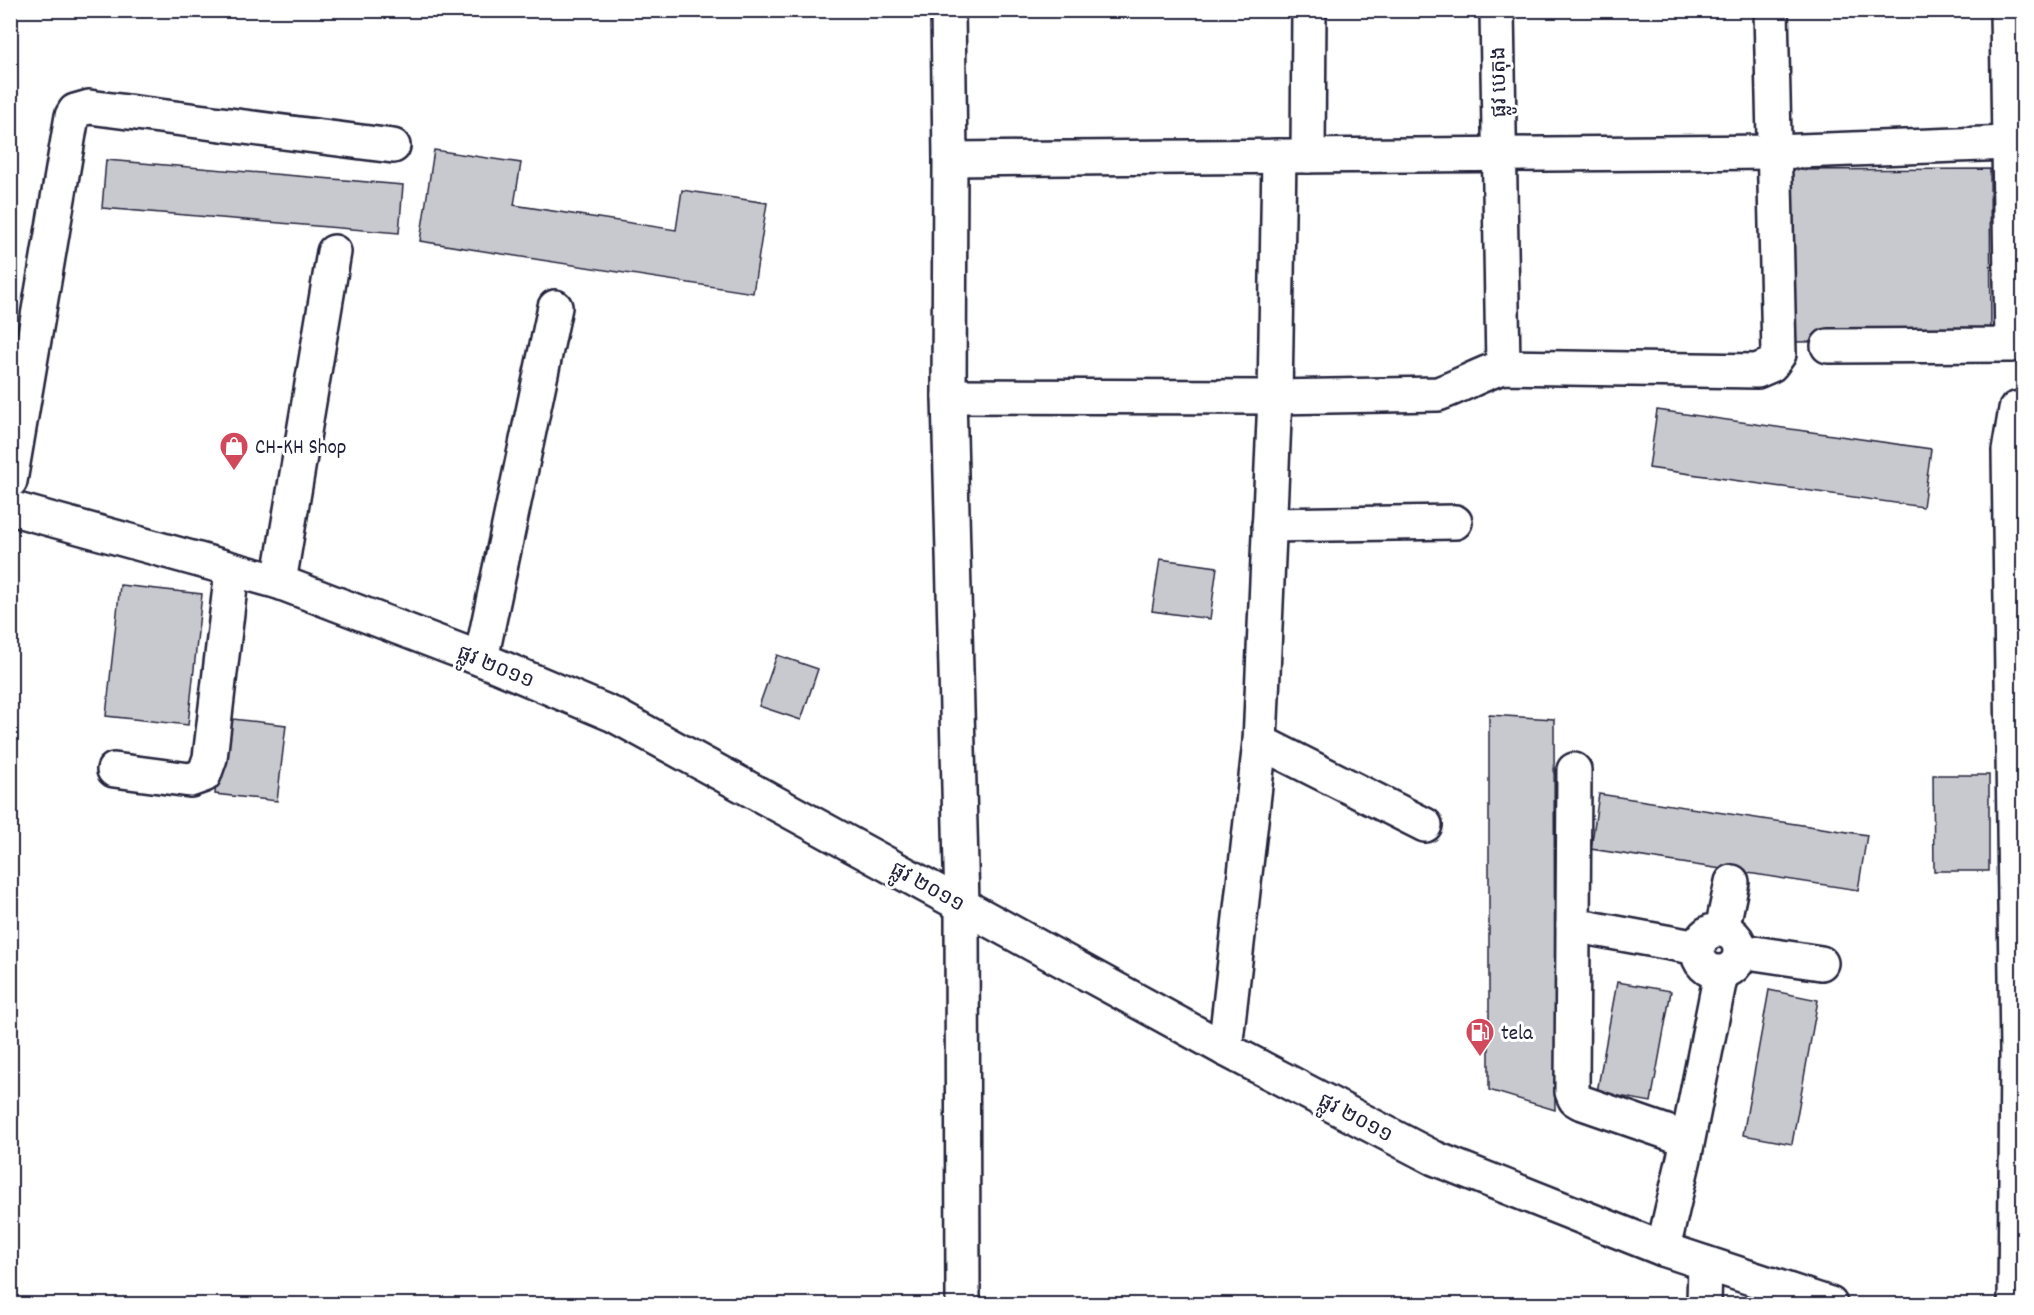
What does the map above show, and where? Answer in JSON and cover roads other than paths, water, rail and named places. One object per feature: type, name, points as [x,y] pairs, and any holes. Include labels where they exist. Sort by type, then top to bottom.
[{"type":"street","points":[[948,10],[949,396],[962,905],[963,1305]]},
{"type":"street","points":[[1225,1049],[1260,742],[1275,397],[1293,156],[1309,10]]},
{"type":"street","name":"ផ្លូវ បេតុង","points":[[1497,10],[1503,367]]},
{"type":"street","points":[[949,396],[1275,397],[1438,394],[1462,386],[1484,373],[1503,367],[1757,371],[1771,365],[1779,354],[1771,10]]},
{"type":"street","points":[[1828,346],[2013,345],[2007,10]]},
{"type":"street","points":[[10,481],[72,116],[75,111],[89,107],[393,146]]},
{"type":"street","points":[[950,159],[1774,152],[2010,143]]},
{"type":"street","points":[[279,582],[334,252]]},
{"type":"street","points":[[481,659],[555,307]]},
{"type":"street","points":[[2015,1305],[2020,932],[2018,665],[2009,452],[2020,408]]},
{"type":"street","name":"ផ្លូវ ២០១១","points":[[10,508],[279,582],[481,659],[614,715],[1225,1049],[1434,1158],[1664,1249],[1830,1305]]},
{"type":"street","points":[[1269,525],[1455,522]]},
{"type":"street","points":[[114,771],[190,780],[204,774],[210,759],[232,570]]},
{"type":"street","points":[[1260,742],[1425,825]]},
{"type":"street","points":[[1574,770],[1572,1092],[1575,1099],[1687,1139]]},
{"type":"street","points":[[1664,1249],[1687,1139],[1732,882]]},
{"type":"street","points":[[1573,925],[1720,950],[1821,963]]},
{"type":"street","points":[[1704,1305],[1705,1263]]},
{"type":"place","name":"CH-KH Shop","points":[[234,472]]},
{"type":"place","name":"tela","points":[[1480,1058]]}]
